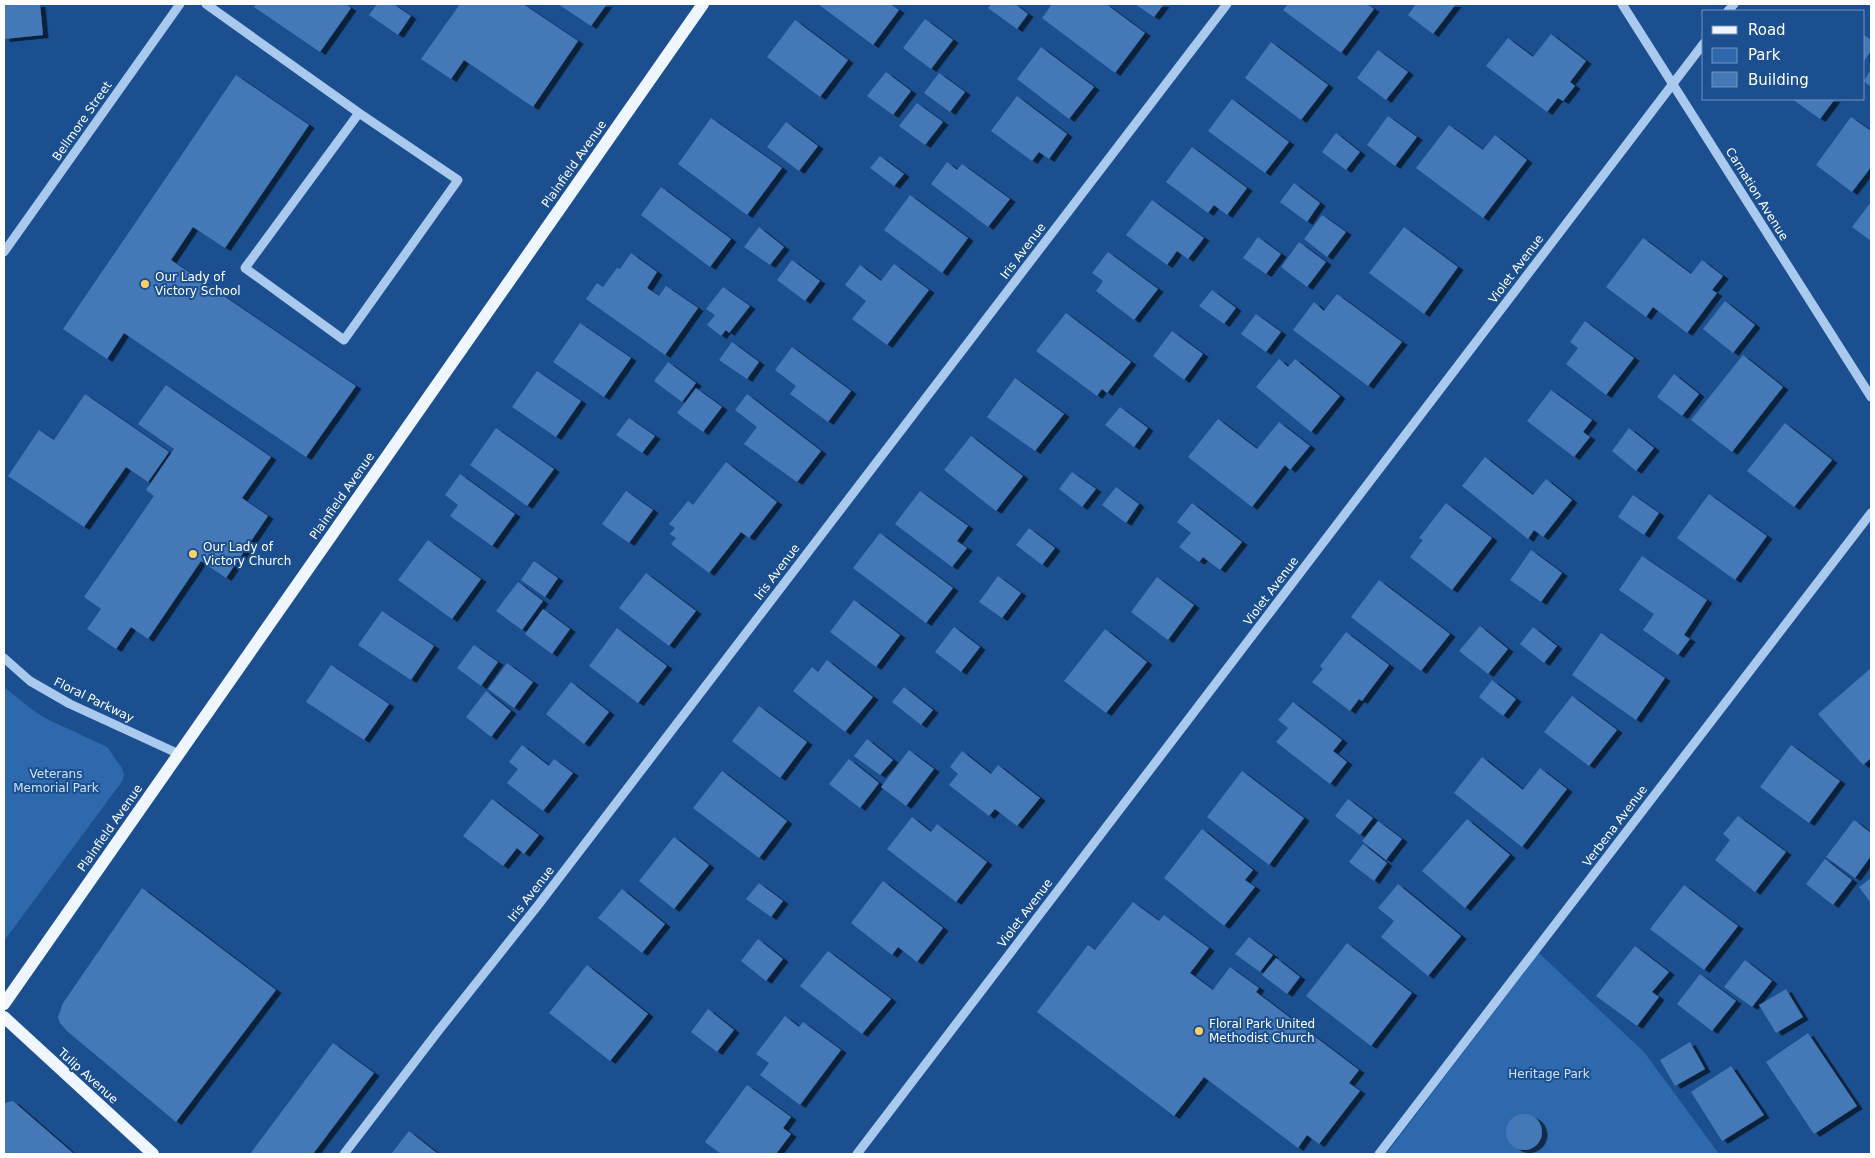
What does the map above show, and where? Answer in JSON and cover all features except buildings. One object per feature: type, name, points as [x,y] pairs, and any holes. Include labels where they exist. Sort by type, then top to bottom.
[{"type":"main road","name":"Plainfield Avenue","points":[[4,1004],[703,4]]},
{"type":"main road","name":"Tulip Avenue","points":[[4,1017],[153,1154]]},
{"type":"street","name":"Bellmore Street","points":[[4,252],[180,4]]},
{"type":"street","points":[[206,4],[359,113],[458,180],[344,340],[245,268],[359,113]]},
{"type":"street","name":"Iris Avenue","points":[[344,1154],[539,904],[1227,4]]},
{"type":"street","name":"Carnation Avenue","points":[[1622,4],[1871,397]]},
{"type":"street","name":"Violet Avenue","points":[[857,1154],[1702,46]]},
{"type":"street","name":"Verbena Avenue","points":[[1379,1154],[1871,513]]},
{"type":"street","name":"Floral Parkway","points":[[4,658],[30,682],[179,754]]},
{"type":"green space","name":"Veterans Memorial Park","points":[[4,687],[34,711],[49,720],[107,747],[122,768],[124,774],[123,780],[4,941]]},
{"type":"green space","name":"Heritage Park","points":[[1539,953],[1644,1052],[1719,1154],[1386,1154]]},
{"type":"place","name":"Our Lady of Victory School","points":[[145,284]]},
{"type":"place","name":"Our Lady of Victory Church","points":[[193,554]]},
{"type":"place","name":"Floral Park United Methodist Church","points":[[1199,1031]]}]
